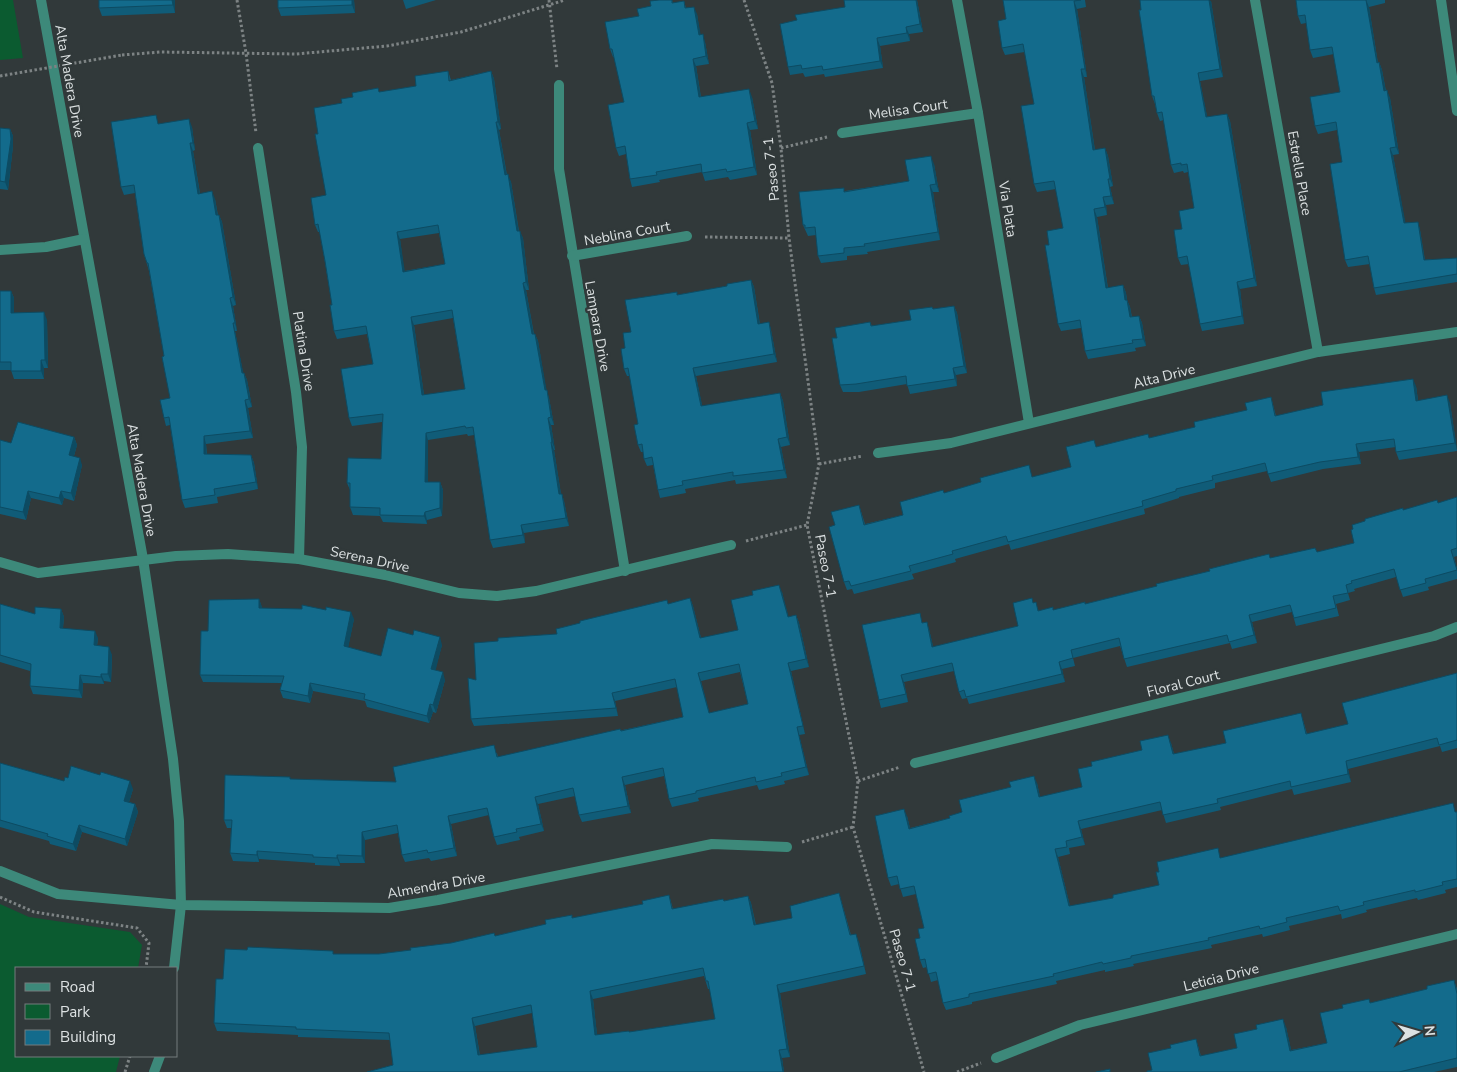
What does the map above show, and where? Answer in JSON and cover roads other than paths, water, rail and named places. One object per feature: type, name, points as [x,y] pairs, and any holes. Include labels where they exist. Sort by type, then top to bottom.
[{"type":"street","name":"Alta Madera Drive","points":[[41,0],[143,559],[173,758],[179,821],[181,905],[174,967]]},
{"type":"street","name":"Via Plata","points":[[957,0],[978,113],[1029,423]]},
{"type":"street","name":"Estrella Place","points":[[1255,0],[1318,352]]},
{"type":"street","points":[[1440,0],[1453,46],[1457,111]]},
{"type":"street","name":"Lampara Drive","points":[[559,84],[558,169],[625,571]]},
{"type":"street","name":"Melisa Court","points":[[842,133],[978,113]]},
{"type":"street","name":"Platina Drive","points":[[258,148],[296,392],[302,447],[299,559]]},
{"type":"street","name":"Neblina Court","points":[[572,256],[687,236]]},
{"type":"street","points":[[0,250],[46,247],[84,239]]},
{"type":"street","name":"Alta Drive","points":[[878,453],[951,442],[1318,352],[1457,332]]},
{"type":"street","name":"Serena Drive","points":[[0,562],[38,573],[143,559],[228,554],[299,559],[385,575],[459,594],[497,596],[536,591],[731,545]]},
{"type":"street","name":"Floral Court","points":[[915,762],[1434,636],[1457,627]]},
{"type":"street","name":"Almendra Drive","points":[[0,872],[58,894],[181,905],[389,908],[438,900],[712,844],[787,846]]},
{"type":"street","name":"Leticia Drive","points":[[996,1058],[1080,1025],[1457,934]]},
{"type":"street","points":[[154,1072],[160,1057]]}]
